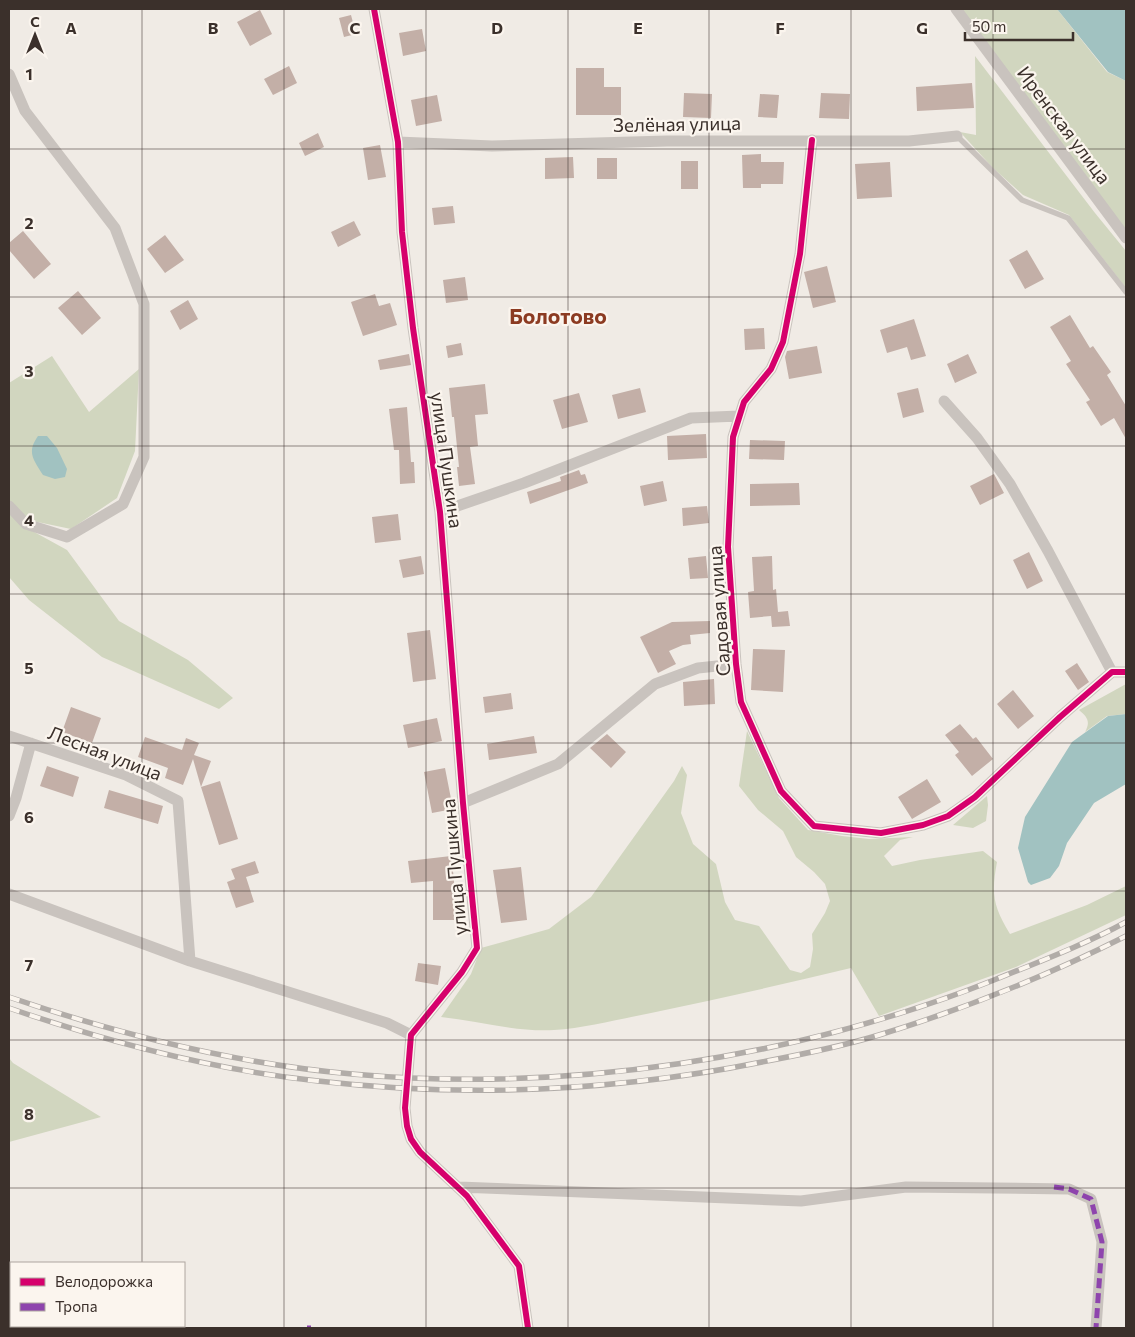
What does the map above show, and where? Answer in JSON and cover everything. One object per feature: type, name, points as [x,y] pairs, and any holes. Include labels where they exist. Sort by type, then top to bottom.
[{"type":"street","name":"улица Пушкина","points":[[374,9],[398,142],[402,232],[413,328],[440,512],[463,804],[477,948],[462,972],[411,1035]]},
{"type":"street","name":"Иренская улица","points":[[956,9],[1126,238]]},
{"type":"street","points":[[9,74],[25,111],[115,228],[144,304],[144,456],[123,504],[67,537],[26,524],[9,506]]},
{"type":"street","name":"Зелёная улица","points":[[398,142],[492,146],[667,140],[909,141],[958,136]]},
{"type":"street","name":"Садовая улица","points":[[812,140],[800,254],[783,342],[771,369],[744,402],[738,416],[733,437],[728,547],[736,664],[742,702],[781,791],[814,826],[880,833],[923,825],[948,816],[975,796],[1060,717],[1112,672]]},
{"type":"street","points":[[944,401],[977,438],[1010,484],[1112,672],[1126,672]]},
{"type":"street","points":[[440,512],[533,479],[691,418],[738,416]]},
{"type":"street","points":[[463,804],[558,764],[655,684],[698,668],[736,664]]},
{"type":"street","name":"Лесная улица","points":[[9,736],[126,775],[178,801],[190,961]]},
{"type":"street","points":[[9,816],[31,744]]},
{"type":"street","points":[[9,894],[190,961],[387,1023],[411,1035],[405,1108],[411,1139],[420,1152],[467,1196],[519,1266],[528,1328]]},
{"type":"street","points":[[459,1187],[801,1201],[906,1187],[1054,1187],[1068,1189],[1091,1199],[1102,1242],[1096,1328]]},
{"type":"lane","points":[[958,136],[1022,200],[1068,218],[1126,292]]},
{"type":"green space","points":[[958,9],[1057,9],[1107,72],[1126,81],[1126,237]]},
{"type":"green space","points":[[975,56],[1126,251],[1126,288],[1069,215],[1023,195],[992,167],[960,132],[976,135]]},
{"type":"green space","points":[[52,356],[89,412],[139,369],[135,451],[117,498],[71,529],[28,520],[9,500],[9,383]]},
{"type":"green space","points":[[9,511],[27,528],[67,550],[119,621],[188,660],[233,698],[219,709],[102,657],[29,600],[9,577]]},
{"type":"green space","points":[[1126,684],[1126,714],[1107,716],[1085,732],[1088,722],[1079,710]]},
{"type":"green space","points":[[747,731],[779,798],[808,830],[869,839],[913,837],[900,840],[884,856],[892,866],[983,851],[997,862],[994,883],[995,900],[1010,934],[1087,905],[1126,886],[1126,915],[1016,967],[879,1016],[851,968],[676,1008],[566,1029],[526,1029],[441,1017],[471,974],[481,948],[549,929],[591,897],[674,781],[682,766],[687,775],[681,813],[693,844],[716,864],[725,902],[735,920],[759,926],[790,970],[801,973],[810,967],[813,949],[812,934],[830,901],[825,884],[796,857],[783,831],[758,810],[739,786]]},
{"type":"green space","points":[[987,796],[986,821],[973,828],[953,825]]},
{"type":"green space","points":[[9,1058],[13,1063],[101,1117],[9,1142]]},
{"type":"water","points":[[1057,9],[1126,9],[1126,81],[1108,72]]},
{"type":"water","points":[[38,436],[47,436],[57,448],[67,469],[65,477],[55,479],[43,475],[34,461],[32,452],[32,447]]},
{"type":"water","points":[[1126,714],[1126,784],[1094,803],[1067,843],[1059,866],[1050,878],[1031,885],[1028,882],[1018,848],[1025,817],[1072,742],[1108,716]]},
{"type":"building","points":[[260,10],[272,34],[250,46],[237,22]]},
{"type":"building","points":[[351,15],[356,34],[344,37],[339,18]]},
{"type":"building","points":[[422,29],[426,51],[403,56],[399,33]]},
{"type":"building","points":[[289,66],[297,83],[273,95],[264,79]]},
{"type":"building","points":[[576,68],[604,68],[604,87],[621,87],[621,115],[576,115]]},
{"type":"building","points":[[972,83],[974,108],[917,111],[916,87]]},
{"type":"building","points":[[684,93],[712,94],[711,118],[683,117]]},
{"type":"building","points":[[821,93],[850,94],[849,119],[819,118]]},
{"type":"building","points":[[760,94],[779,95],[777,118],[758,117]]},
{"type":"building","points":[[437,95],[442,121],[416,126],[411,100]]},
{"type":"building","points":[[318,133],[324,147],[305,156],[299,143]]},
{"type":"building","points":[[380,145],[386,177],[368,180],[363,148]]},
{"type":"building","points":[[761,154],[761,162],[784,162],[783,184],[761,184],[761,188],[743,188],[742,155]]},
{"type":"building","points":[[573,157],[574,178],[545,179],[545,158]]},
{"type":"building","points":[[597,158],[617,158],[617,179],[597,179]]},
{"type":"building","points":[[681,161],[698,161],[698,189],[681,189]]},
{"type":"building","points":[[890,162],[892,197],[857,199],[855,164]]},
{"type":"building","points":[[453,206],[455,223],[434,225],[432,208]]},
{"type":"building","points":[[354,221],[361,235],[338,247],[331,232]]},
{"type":"building","points":[[23,231],[51,264],[34,279],[9,250],[9,243]]},
{"type":"building","points":[[165,235],[184,260],[165,273],[147,249]]},
{"type":"building","points":[[1027,250],[1044,279],[1025,289],[1009,260]]},
{"type":"building","points":[[827,266],[836,302],[813,308],[804,272]]},
{"type":"building","points":[[465,277],[468,300],[446,303],[443,280]]},
{"type":"building","points":[[78,291],[101,318],[82,335],[58,308]]},
{"type":"building","points":[[375,294],[379,306],[390,303],[397,325],[363,336],[351,302]]},
{"type":"building","points":[[188,300],[198,319],[180,330],[170,311]]},
{"type":"building","points":[[1070,315],[1090,348],[1093,346],[1111,372],[1107,375],[1126,406],[1126,439],[1114,418],[1101,426],[1086,402],[1090,400],[1066,364],[1071,361],[1050,327]]},
{"type":"building","points":[[914,319],[926,356],[911,360],[907,347],[887,353],[880,330]]},
{"type":"building","points":[[764,328],[765,349],[745,350],[744,329]]},
{"type":"building","points":[[461,343],[463,355],[448,358],[446,346]]},
{"type":"building","points":[[817,346],[822,373],[789,379],[785,357],[787,351]]},
{"type":"building","points":[[409,354],[411,365],[380,370],[378,360]]},
{"type":"building","points":[[968,354],[977,373],[955,383],[947,364]]},
{"type":"building","points":[[485,384],[488,414],[475,415],[478,446],[470,447],[475,484],[459,486],[454,417],[452,417],[449,388]]},
{"type":"building","points":[[640,388],[646,412],[618,419],[612,395]]},
{"type":"building","points":[[918,388],[924,412],[903,418],[897,393]]},
{"type":"building","points":[[579,393],[588,422],[562,429],[553,400]]},
{"type":"building","points":[[407,407],[411,462],[414,462],[415,483],[400,484],[399,450],[394,450],[389,409]]},
{"type":"building","points":[[706,434],[707,458],[668,460],[667,436]]},
{"type":"building","points":[[750,440],[785,441],[784,460],[749,459]]},
{"type":"building","points":[[579,470],[581,475],[585,474],[588,483],[530,504],[527,492],[561,481],[560,477]]},
{"type":"building","points":[[994,474],[1004,493],[980,505],[970,486]]},
{"type":"building","points":[[663,481],[667,501],[644,506],[640,486]]},
{"type":"building","points":[[799,483],[800,505],[750,506],[750,484]]},
{"type":"building","points":[[707,506],[709,523],[683,526],[682,508]]},
{"type":"building","points":[[398,514],[401,540],[375,543],[372,517]]},
{"type":"building","points":[[1029,552],[1043,581],[1027,589],[1013,560]]},
{"type":"building","points":[[421,556],[424,574],[403,578],[399,560]]},
{"type":"building","points":[[706,556],[708,578],[690,579],[688,558]]},
{"type":"building","points":[[772,556],[773,590],[776,589],[778,612],[788,611],[790,626],[772,627],[771,616],[750,618],[748,592],[754,591],[752,557]]},
{"type":"building","points":[[710,621],[710,633],[690,635],[691,644],[669,651],[676,664],[658,673],[640,637],[672,622]]},
{"type":"building","points":[[430,630],[436,679],[413,682],[407,633]]},
{"type":"building","points":[[753,649],[785,650],[783,692],[751,690]]},
{"type":"building","points":[[1077,663],[1089,682],[1078,690],[1065,671]]},
{"type":"building","points":[[714,679],[715,704],[684,706],[683,682]]},
{"type":"building","points":[[1013,690],[1034,716],[1018,729],[997,704]]},
{"type":"building","points":[[511,693],[513,709],[485,713],[483,697]]},
{"type":"building","points":[[71,707],[101,718],[92,743],[62,732]]},
{"type":"building","points":[[437,718],[442,741],[408,748],[403,725]]},
{"type":"building","points":[[960,724],[973,739],[976,737],[993,759],[972,776],[955,755],[959,752],[945,735]]},
{"type":"building","points":[[607,734],[626,752],[611,768],[590,748]]},
{"type":"building","points":[[534,736],[537,753],[489,760],[487,744]]},
{"type":"building","points":[[145,737],[182,750],[186,738],[199,743],[194,755],[211,761],[201,787],[193,759],[183,785],[165,778],[168,768],[138,757]]},
{"type":"building","points":[[47,766],[79,777],[73,797],[40,786]]},
{"type":"building","points":[[445,768],[453,809],[432,813],[424,772]]},
{"type":"building","points":[[927,779],[941,802],[912,819],[898,797]]},
{"type":"building","points":[[220,781],[238,839],[219,845],[201,787]]},
{"type":"building","points":[[109,790],[163,806],[158,824],[104,808]]},
{"type":"building","points":[[451,856],[454,879],[454,920],[433,920],[433,881],[411,883],[408,861]]},
{"type":"building","points":[[255,861],[259,873],[246,877],[254,902],[236,908],[227,882],[235,879],[231,869]]},
{"type":"building","points":[[521,867],[527,920],[501,923],[493,870]]},
{"type":"building","points":[[418,963],[441,966],[438,985],[415,981]]},
{"type":"railway","points":[[9,997],[50,1011],[178,1046],[265,1063],[309,1069],[352,1074],[433,1079],[515,1078],[597,1073],[679,1064],[760,1049],[840,1031],[918,1008],[994,980],[1077,946],[1126,922]]},
{"type":"railway","points":[[9,1008],[123,1043],[239,1070],[318,1081],[374,1086],[430,1089],[543,1089],[600,1085],[712,1071],[809,1053],[865,1039],[911,1025],[1005,991],[1066,965],[1126,936]]},
{"type":"marked path","points":[[1054,1187],[1069,1189],[1091,1199],[1102,1242],[1096,1328]]},
{"type":"cycle path","points":[[374,9],[398,142],[402,232],[413,328],[440,512],[463,803],[477,948],[462,972],[411,1035],[405,1108],[407,1126],[411,1139],[420,1152],[467,1196],[519,1266],[528,1328]]},
{"type":"cycle path","points":[[812,140],[800,254],[783,342],[771,369],[744,402],[733,437],[728,547],[736,664],[741,702],[781,791],[814,826],[881,833],[923,825],[948,816],[975,797],[1060,717],[1112,672],[1126,672]]},
{"type":"district","name":"Болотово","points":[[558,317]]}]
